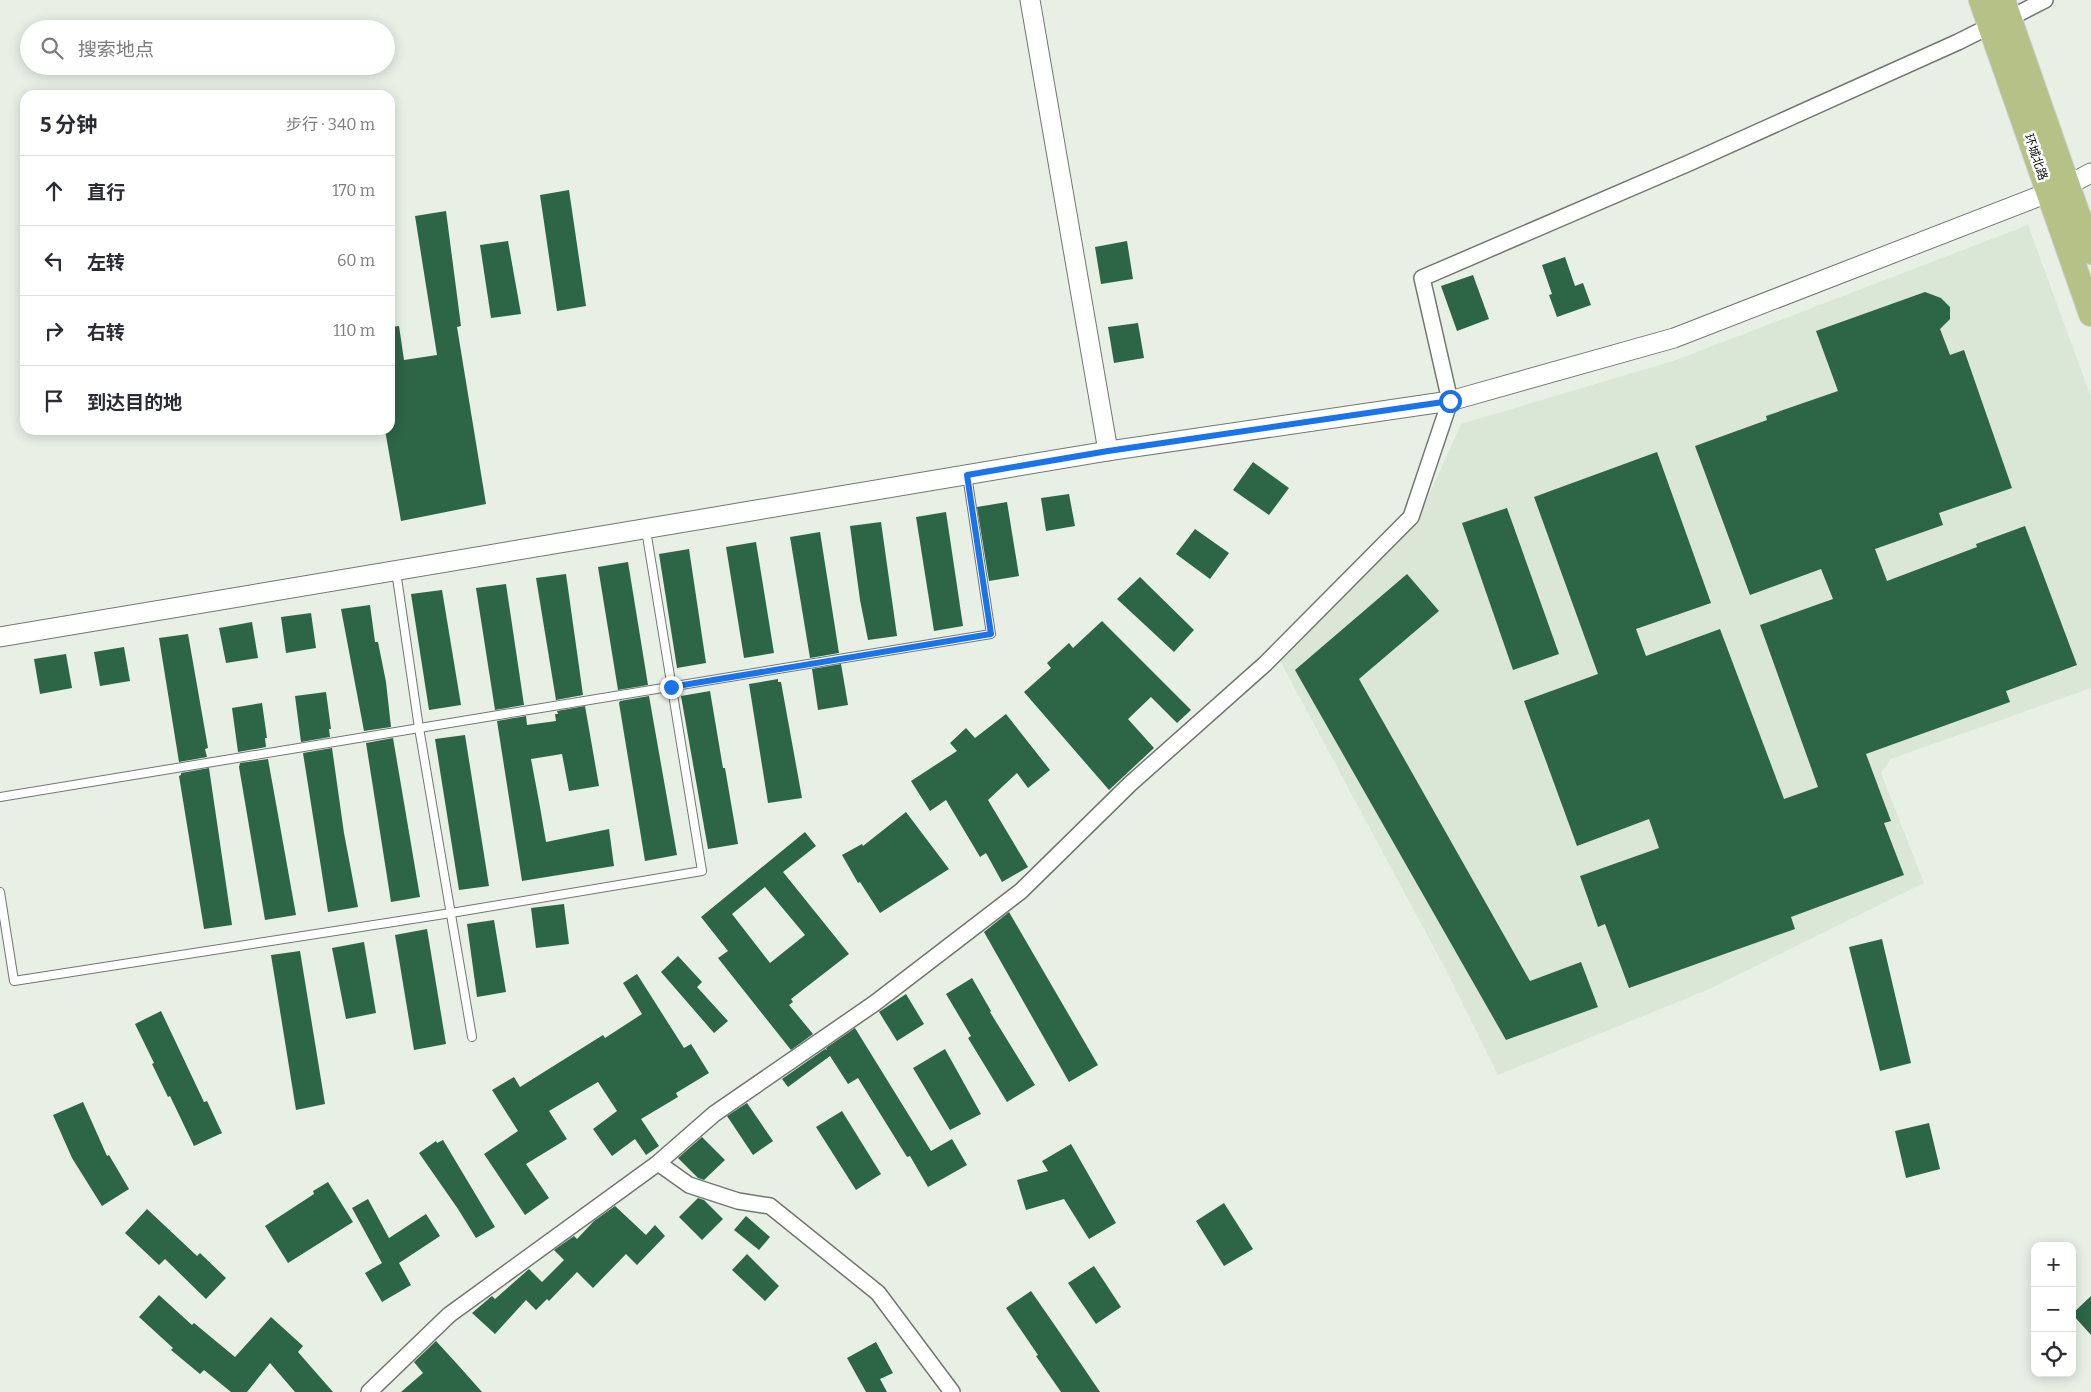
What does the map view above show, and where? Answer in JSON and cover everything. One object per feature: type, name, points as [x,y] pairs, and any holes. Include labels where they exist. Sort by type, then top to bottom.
[{"type":"main road","name":"环城北路","points":[[1981,0],[2001,14],[2058,188],[2091,314]]},
{"type":"main road","name":"环城北路","points":[[2058,188],[2091,252]]},
{"type":"street","points":[[1030,0],[1108,451]]},
{"type":"street","points":[[369,1392],[449,1315],[658,1162],[714,1114],[876,1004],[1021,891],[1130,784],[1265,664],[1411,517],[1450,401],[1422,278],[1688,163],[1949,46],[2001,14],[2045,0]]},
{"type":"street","points":[[0,638],[1108,451],[1450,401],[1674,338],[2058,188],[2091,173]]},
{"type":"street","points":[[658,1162],[689,1185],[738,1201],[770,1206],[878,1293],[952,1392]]},
{"type":"lane","points":[[0,797],[991,634],[967,475]]},
{"type":"lane","points":[[0,892],[14,981],[451,913],[702,871],[646,528]]},
{"type":"lane","points":[[396,570],[419,728],[472,1037]]},
{"type":"shaded area","points":[[2028,225],[2091,397],[2091,688],[1891,759],[1881,773],[1924,883],[1707,990],[1498,1075],[1447,972],[1278,657],[1416,524],[1461,424],[1676,360]]},
{"type":"building","points":[[569,190],[586,306],[557,311],[540,195]]},
{"type":"building","points":[[446,211],[461,326],[457,327],[486,504],[401,521],[386,435],[395,435],[395,326],[399,326],[404,360],[437,355],[415,216]]},
{"type":"building","points":[[508,241],[521,314],[491,318],[480,245]]},
{"type":"building","points":[[1127,241],[1133,279],[1101,284],[1095,247]]},
{"type":"building","points":[[1565,257],[1575,286],[1583,283],[1591,305],[1557,317],[1549,295],[1552,294],[1542,265]]},
{"type":"building","points":[[1473,275],[1489,319],[1457,331],[1441,286]]},
{"type":"building","points":[[1925,292],[1941,298],[1950,307],[1950,319],[1940,329],[1950,355],[1964,350],[2012,488],[1939,513],[1943,525],[1875,549],[1887,581],[1977,547],[1976,544],[2025,526],[2077,665],[2006,691],[2010,702],[1866,754],[1891,821],[1884,823],[1904,875],[1791,917],[1795,929],[1629,988],[1605,924],[1598,927],[1580,876],[1659,848],[1649,819],[1577,846],[1524,701],[1598,674],[1534,497],[1657,452],[1711,603],[1636,629],[1646,656],[1720,629],[1784,799],[1818,787],[1760,625],[1833,599],[1821,569],[1750,595],[1695,446],[1767,420],[1766,416],[1838,391],[1816,331]]},
{"type":"building","points":[[1138,323],[1144,358],[1114,363],[1108,327]]},
{"type":"building","points":[[1253,462],[1289,488],[1269,515],[1233,490]]},
{"type":"building","points":[[1069,494],[1075,526],[1046,531],[1041,498]]},
{"type":"building","points":[[1007,502],[1019,576],[989,581],[977,507]]},
{"type":"building","points":[[1507,508],[1559,654],[1513,670],[1462,523]]},
{"type":"building","points":[[946,512],[963,626],[934,631],[916,517]]},
{"type":"building","points":[[881,522],[897,636],[868,640],[860,600],[850,526]]},
{"type":"building","points":[[1195,529],[1229,553],[1210,579],[1176,554]]},
{"type":"building","points":[[820,532],[839,653],[810,658],[790,537]]},
{"type":"building","points":[[756,542],[774,653],[744,658],[726,547]]},
{"type":"building","points":[[689,549],[706,663],[677,668],[659,554]]},
{"type":"building","points":[[628,562],[648,685],[618,690],[598,567]]},
{"type":"building","points":[[566,574],[583,695],[556,700],[536,578]]},
{"type":"building","points":[[1407,574],[1439,611],[1359,679],[1530,981],[1581,962],[1598,1007],[1506,1040],[1295,670]]},
{"type":"building","points":[[1140,577],[1194,630],[1174,652],[1117,599]]},
{"type":"building","points":[[506,584],[524,705],[495,710],[476,588]]},
{"type":"building","points":[[442,590],[461,705],[429,710],[411,594]]},
{"type":"building","points":[[370,605],[375,642],[378,642],[386,682],[391,727],[364,731],[341,609]]},
{"type":"building","points":[[311,613],[316,648],[286,653],[281,617]]},
{"type":"building","points":[[1102,621],[1191,710],[1177,723],[1151,697],[1128,719],[1154,748],[1109,790],[1024,692],[1051,668],[1047,663],[1069,643],[1073,648]]},
{"type":"building","points":[[252,622],[258,658],[226,663],[219,628]]},
{"type":"building","points":[[188,634],[208,748],[205,749],[207,757],[179,762],[159,638]]},
{"type":"building","points":[[124,647],[130,681],[100,686],[94,652]]},
{"type":"building","points":[[66,654],[72,688],[40,694],[34,659]]},
{"type":"building","points":[[841,664],[848,705],[818,710],[812,669]]},
{"type":"building","points":[[778,679],[778,682],[781,682],[802,798],[768,803],[749,684]]},
{"type":"building","points":[[710,691],[738,844],[708,849],[681,696]]},
{"type":"building","points":[[326,692],[331,729],[329,729],[330,737],[301,742],[295,696]]},
{"type":"building","points":[[649,696],[677,855],[645,861],[619,703],[620,701]]},
{"type":"building","points":[[262,703],[267,738],[265,738],[266,747],[238,752],[232,708]]},
{"type":"building","points":[[585,706],[599,786],[569,791],[562,754],[531,759],[546,842],[609,829],[614,866],[522,881],[497,721],[526,716],[527,725],[556,721],[555,714],[558,714],[557,711]]},
{"type":"building","points":[[1006,714],[1050,770],[1028,788],[1017,773],[988,800],[1028,867],[1002,882],[986,853],[980,857],[946,800],[930,811],[911,781],[957,751],[950,743],[966,728],[975,738]]},
{"type":"building","points":[[465,735],[489,886],[459,890],[435,739]]},
{"type":"building","points":[[393,738],[420,897],[391,902],[366,743]]},
{"type":"building","points":[[332,748],[344,833],[358,907],[328,912],[303,753]]},
{"type":"building","points":[[268,759],[296,915],[265,920],[239,767],[240,763]]},
{"type":"building","points":[[209,768],[232,925],[204,929],[179,776],[181,773]]},
{"type":"building","points":[[906,812],[949,869],[880,913],[860,882],[858,883],[842,855],[862,844],[863,846]]},
{"type":"building","points":[[805,832],[816,846],[783,872],[849,954],[791,999],[793,1002],[789,1005],[813,1034],[791,1050],[718,958],[728,951],[701,917]],"holes":[[[765,887],[805,935],[770,963],[732,914]]]},
{"type":"building","points":[[564,904],[569,944],[536,948],[531,908]]},
{"type":"building","points":[[1009,912],[1098,1065],[1069,1082],[984,932]]},
{"type":"building","points":[[494,920],[506,992],[477,997],[467,924]]},
{"type":"building","points":[[427,929],[446,1044],[414,1050],[395,935]]},
{"type":"building","points":[[1882,939],[1911,1063],[1880,1071],[1849,947]]},
{"type":"building","points":[[364,942],[376,1013],[346,1019],[332,948]]},
{"type":"building","points":[[300,951],[325,1104],[296,1110],[271,955]]},
{"type":"building","points":[[678,956],[702,982],[697,987],[728,1021],[714,1033],[661,972]]},
{"type":"building","points":[[637,974],[684,1048],[691,1044],[709,1073],[676,1093],[678,1097],[641,1119],[659,1146],[646,1155],[635,1139],[612,1156],[593,1129],[617,1111],[598,1082],[549,1111],[567,1139],[526,1164],[549,1198],[525,1215],[484,1154],[518,1131],[492,1090],[514,1077],[520,1087],[603,1035],[605,1038],[642,1014],[623,983]]},
{"type":"building","points":[[972,978],[990,1012],[1035,1085],[1007,1102],[968,1038],[971,1036],[946,994]]},
{"type":"building","points":[[906,994],[924,1024],[897,1041],[879,1012]]},
{"type":"building","points":[[161,1011],[204,1102],[207,1101],[222,1133],[194,1146],[152,1064],[154,1063],[135,1024]]},
{"type":"building","points":[[855,1028],[931,1151],[952,1139],[967,1165],[928,1187],[910,1156],[907,1157],[858,1078],[848,1084],[830,1056],[788,1087],[782,1079],[825,1049],[827,1050],[826,1048]]},
{"type":"building","points":[[945,1049],[981,1114],[950,1130],[913,1068]]},
{"type":"building","points":[[83,1102],[107,1156],[109,1155],[129,1189],[102,1206],[72,1158],[53,1115]]},
{"type":"building","points":[[747,1103],[773,1141],[753,1155],[727,1116]]},
{"type":"building","points":[[842,1111],[881,1174],[856,1190],[816,1127]]},
{"type":"building","points":[[1929,1123],[1940,1169],[1906,1178],[1895,1131]]},
{"type":"building","points":[[702,1137],[725,1160],[704,1180],[698,1178],[678,1158]]},
{"type":"building","points":[[443,1140],[495,1227],[476,1238],[419,1153],[436,1141],[437,1143]]},
{"type":"building","points":[[1071,1144],[1116,1223],[1089,1239],[1064,1199],[1026,1210],[1017,1180],[1048,1171],[1042,1161]]},
{"type":"building","points":[[328,1182],[353,1222],[288,1263],[265,1226],[314,1194],[313,1191]]},
{"type":"building","points":[[698,1198],[704,1200],[723,1219],[702,1240],[679,1217]]},
{"type":"building","points":[[368,1199],[389,1238],[426,1214],[440,1236],[399,1263],[411,1285],[382,1302],[365,1273],[382,1263],[352,1208]]},
{"type":"building","points":[[1224,1203],[1253,1249],[1224,1266],[1196,1221]]},
{"type":"building","points":[[615,1206],[646,1235],[655,1225],[665,1236],[637,1265],[626,1254],[593,1288],[577,1272],[549,1301],[547,1299],[536,1310],[526,1300],[495,1334],[472,1313],[492,1296],[495,1299],[529,1269],[542,1282],[564,1260],[554,1250],[574,1236],[577,1239],[594,1221]]},
{"type":"building","points":[[147,1209],[197,1256],[200,1253],[226,1278],[206,1299],[165,1259],[159,1265],[125,1233]]},
{"type":"building","points":[[746,1216],[770,1237],[759,1250],[734,1230]]},
{"type":"building","points":[[747,1254],[779,1286],[765,1301],[732,1270]]},
{"type":"building","points":[[1094,1266],[1121,1307],[1096,1324],[1068,1283]]},
{"type":"building","points":[[1031,1291],[1100,1392],[1061,1392],[1036,1356],[1038,1355],[1006,1308]]},
{"type":"building","points":[[159,1295],[192,1325],[194,1323],[235,1357],[271,1317],[303,1346],[298,1352],[333,1392],[295,1392],[270,1363],[247,1392],[231,1392],[204,1370],[200,1374],[171,1350],[173,1348],[139,1317]]},
{"type":"building","points":[[2091,1296],[2091,1335],[2076,1318],[2076,1310]]},
{"type":"building","points":[[436,1341],[482,1392],[401,1392],[423,1373],[414,1362]]},
{"type":"building","points":[[876,1342],[893,1373],[880,1379],[887,1392],[866,1392],[847,1358]]},
{"type":"route","points":[[671,687],[991,634],[967,475],[1108,451],[1450,401]]}]
